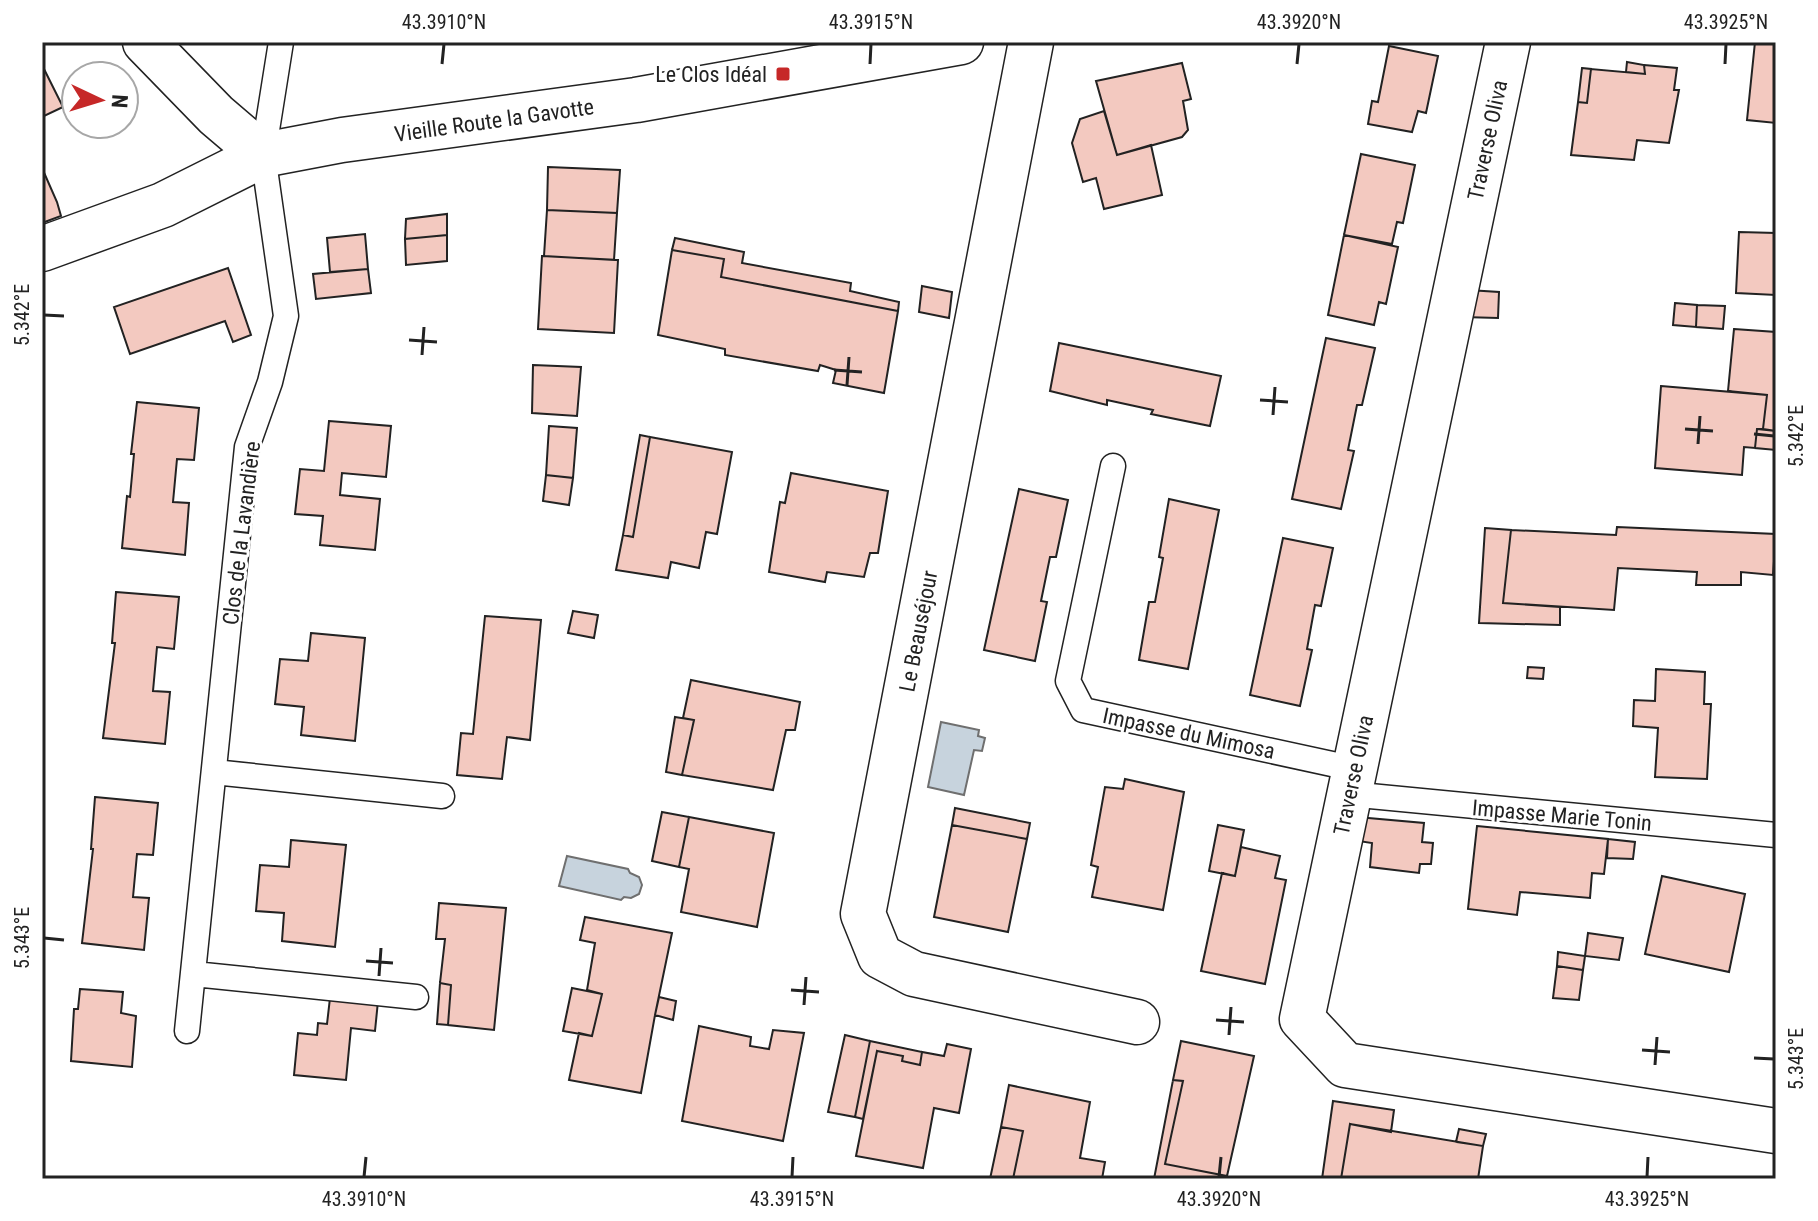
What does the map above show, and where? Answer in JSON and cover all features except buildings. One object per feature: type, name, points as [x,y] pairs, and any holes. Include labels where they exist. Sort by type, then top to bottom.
[{"type":"street","points":[[145,42],[216,115],[263,155]]},
{"type":"street","name":"Vieille Route la Gavotte","points":[[42,249],[163,205],[263,155],[342,140],[636,100],[961,42]]},
{"type":"street","name":"Le Beauséjour","points":[[1031,42],[863,914],[880,956],[914,974],[1137,1022]]},
{"type":"street","name":"Traverse Oliva","points":[[1508,42],[1302,1019],[1345,1065],[1776,1131]]},
{"type":"lane","name":"Clos de la Lavandière","points":[[187,1031],[247,447],[270,382],[286,316],[263,155],[281,42]]},
{"type":"lane","name":"Impasse du Mimosa","points":[[1113,466],[1068,681],[1083,710],[1352,782]]},
{"type":"lane","points":[[214,772],[442,796]]},
{"type":"lane","name":"Impasse Marie Tonin","points":[[1352,782],[1776,835]]},
{"type":"lane","points":[[194,974],[416,997]]},
{"type":"shaded area","points":[[941,722],[979,730],[978,736],[985,738],[982,751],[974,750],[964,795],[928,787]]},
{"type":"shaded area","points":[[567,856],[628,869],[639,877],[642,885],[639,894],[621,900],[559,886]]},
{"type":"place","name":"Le Clos Idéal","points":[[783,74]]}]
